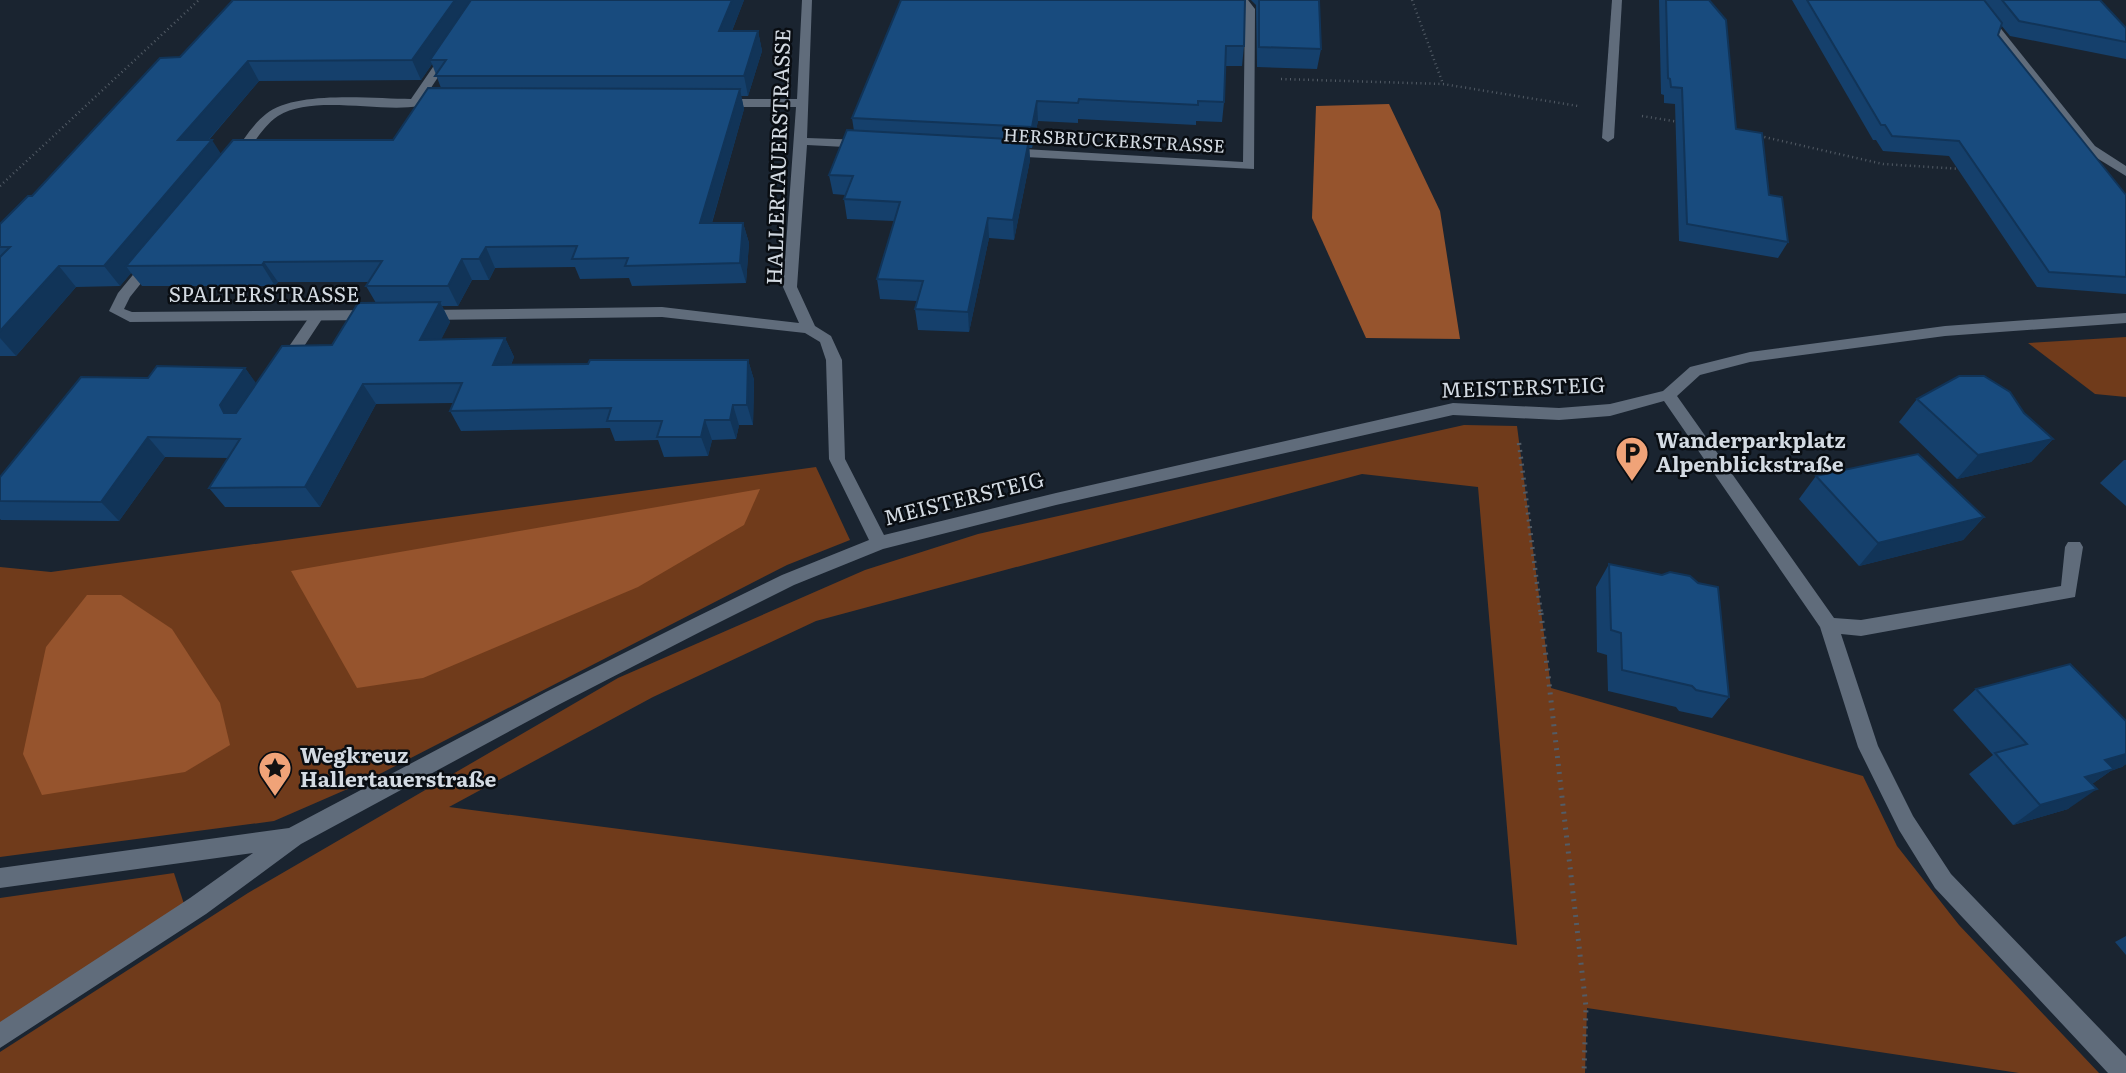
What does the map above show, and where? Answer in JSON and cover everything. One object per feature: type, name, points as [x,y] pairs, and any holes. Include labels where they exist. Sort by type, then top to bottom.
[{"type":"street","name":"HALLERTAUERSTRASSE","points":[[807,0],[801,141],[790,287],[810,329],[826,339],[834,359],[837,459],[879,543]]},
{"type":"street","name":"HERSBRUCKERSTRASSE","points":[[991,152],[1249,166],[1250,9],[1244,2],[1236,0]]},
{"type":"street","points":[[1608,138],[1617,0]]},
{"type":"street","points":[[1972,0],[2091,149],[2126,172]]},
{"type":"street","points":[[229,167],[273,114],[287,107],[310,104],[422,103],[453,46]]},
{"type":"street","points":[[706,103],[803,103]]},
{"type":"street","points":[[801,141],[883,145]]},
{"type":"street","name":"SPALTERSTRASSE","points":[[158,253],[123,296],[116,312],[130,317],[386,315]]},
{"type":"street","points":[[414,315],[662,312],[810,329]]},
{"type":"street","points":[[274,382],[317,316]]},
{"type":"street","name":"MEISTERSTEIG","points":[[293,837],[683,632],[788,580],[879,543],[1056,499],[1453,409],[1559,414],[1610,410],[1668,395],[1695,371],[1750,357],[1945,331],[2126,318]]},
{"type":"street","points":[[1668,395],[1700,437],[1829,625],[1868,747],[1906,824],[1943,881],[2125,1073]]},
{"type":"street","points":[[1829,625],[1861,628],[2069,592],[2074,547]]},
{"type":"street","points":[[0,878],[293,837]]},
{"type":"street","points":[[0,1036],[198,905],[293,837]]},
{"type":"path","points":[[0,186],[199,0]]},
{"type":"path","points":[[1412,0],[1443,84]]},
{"type":"path","points":[[1250,78],[1370,84],[1443,84],[1686,123]]},
{"type":"path","points":[[1749,134],[1883,164],[1964,170]]},
{"type":"path","points":[[1515,411],[1546,650],[1586,1007],[1584,1073]]},
{"type":"shaded area","points":[[1389,104],[1440,211],[1460,339],[1366,338],[1312,218],[1316,106]]},
{"type":"shaded area","points":[[2126,337],[2126,397],[2095,394],[2028,343]]},
{"type":"shaded area","points":[[1464,425],[1517,426],[1551,688],[1863,776],[1897,846],[1959,925],[2099,1073],[2019,1073],[1587,1008],[1585,1073],[0,1073],[0,1052],[248,893],[618,678],[865,570],[978,534]],"holes":[[[1362,474],[1478,487],[1517,945],[449,807],[653,697],[816,621]]]},
{"type":"shaded area","points":[[816,467],[850,540],[787,565],[366,781],[274,821],[0,857],[0,567],[51,572]]},
{"type":"shaded area","points":[[760,489],[744,525],[638,587],[423,678],[357,688],[291,571]]},
{"type":"shaded area","points":[[87,595],[121,595],[172,629],[220,703],[230,745],[185,772],[42,795],[23,754],[46,647]]},
{"type":"shaded area","points":[[174,873],[184,904],[0,1023],[0,898]]},
{"type":"building","points":[[233,0],[455,0],[412,60],[248,61],[178,140],[212,140],[104,266],[59,266],[0,331],[0,257],[10,247],[0,247],[0,224],[28,196],[32,196],[160,58],[180,57]]},
{"type":"building","points":[[471,0],[732,0],[719,31],[758,31],[744,76],[435,76],[446,60],[430,60]]},
{"type":"building","points":[[901,0],[1245,0],[1244,46],[1226,46],[1224,102],[1198,101],[1198,105],[1079,99],[1078,103],[1037,101],[1032,127],[852,118]]},
{"type":"building","points":[[1259,0],[1319,0],[1321,49],[1259,47]]},
{"type":"building","points":[[1666,0],[1709,0],[1726,20],[1736,129],[1762,133],[1769,195],[1782,197],[1788,242],[1687,224],[1682,88],[1671,87],[1668,78]]},
{"type":"building","points":[[1807,0],[1984,0],[2002,23],[1998,35],[2126,195],[2126,277],[2049,272],[1959,141],[1892,136],[1885,125],[1881,125]]},
{"type":"building","points":[[2002,0],[2100,0],[2126,28],[2126,42],[2019,21]]},
{"type":"building","points":[[428,88],[740,89],[700,223],[743,223],[740,263],[625,266],[628,258],[572,259],[577,246],[486,247],[479,259],[462,259],[448,286],[366,286],[382,261],[126,266],[233,140],[393,140]]},
{"type":"building","points":[[847,130],[1029,140],[1013,220],[988,218],[968,312],[915,309],[923,281],[877,279],[900,202],[844,199],[853,176],[829,175]]},
{"type":"building","points":[[440,302],[420,340],[505,338],[493,365],[588,364],[590,360],[748,360],[747,405],[733,405],[730,420],[705,420],[701,437],[657,437],[662,421],[607,421],[611,408],[450,411],[462,383],[363,384],[305,487],[209,488],[240,439],[148,437],[101,502],[0,501],[0,477],[81,377],[148,378],[157,366],[245,368],[220,405],[224,413],[236,413],[282,346],[332,345],[358,303]]},
{"type":"building","points":[[1959,376],[1984,376],[2010,392],[2024,413],[2053,439],[1978,455],[1917,399]]},
{"type":"building","points":[[1918,454],[1984,517],[1878,543],[1816,476]]},
{"type":"building","points":[[1609,564],[1662,575],[1670,572],[1690,576],[1698,583],[1718,587],[1729,697],[1622,670],[1621,633],[1611,630]]},
{"type":"building","points":[[2070,664],[2126,721],[2126,754],[2105,760],[2114,769],[2085,777],[2097,789],[2040,805],[1995,753],[2027,744],[1976,689]]},
{"type":"place","name":"Wanderparkplatz Alpenblickstraße","points":[[1632,483]]},
{"type":"place","name":"Wegkreuz Hallertauerstraße","points":[[275,798]]}]
